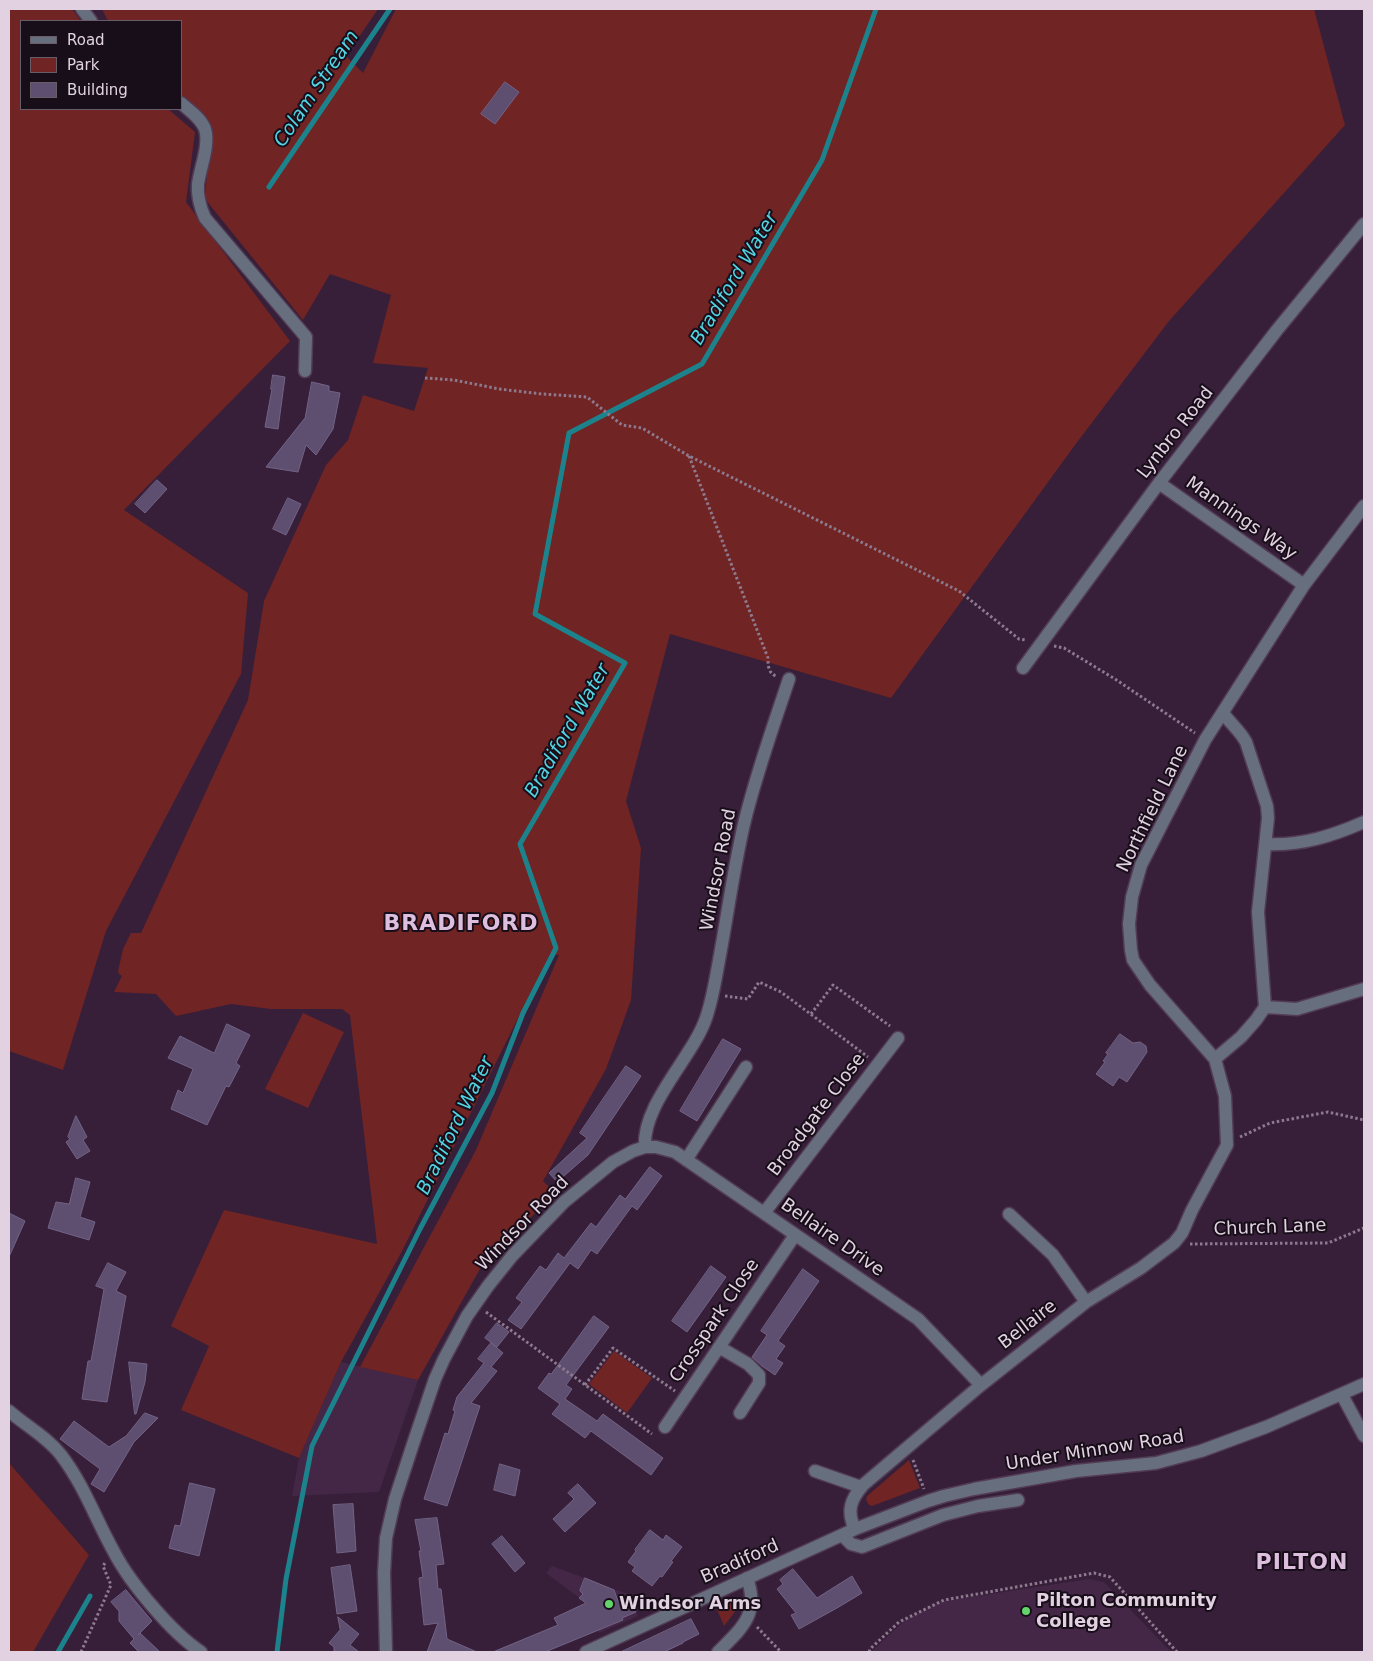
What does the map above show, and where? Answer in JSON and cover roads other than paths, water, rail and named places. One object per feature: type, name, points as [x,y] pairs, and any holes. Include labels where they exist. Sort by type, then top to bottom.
[{"type":"street","points":[[82,9],[90,20]]},
{"type":"street","points":[[182,104],[199,120],[205,130],[205,150],[198,185],[199,204],[205,218],[306,337],[305,371]]},
{"type":"street","name":"Lynbro Road","points":[[1022,668],[1158,483],[1277,330],[1364,224]]},
{"type":"street","name":"Mannings Way","points":[[1158,483],[1304,585]]},
{"type":"street","name":"Northfield Lane","points":[[1227,1145],[1225,1096],[1215,1059],[1150,985],[1133,960],[1129,924],[1132,897],[1141,865],[1222,713],[1304,585],[1364,506]]},
{"type":"street","name":"Windsor Road","points":[[386,1652],[385,1544],[390,1517],[435,1379],[455,1337],[476,1304],[512,1256],[564,1202],[613,1162],[645,1147],[645,1140],[656,1105],[705,1021],[712,994],[744,824],[763,755],[789,678]]},
{"type":"street","points":[[1215,1059],[1241,1037],[1265,1006],[1258,912],[1266,844],[1267,806],[1252,757],[1241,733],[1222,713]]},
{"type":"street","points":[[1266,844],[1284,845],[1316,840],[1338,834],[1364,822]]},
{"type":"street","points":[[1265,1006],[1297,1009],[1364,989]]},
{"type":"street","name":"Broadgate Close","points":[[764,1213],[898,1038]]},
{"type":"street","points":[[686,1160],[746,1068]]},
{"type":"street","name":"Bellaire","points":[[855,1528],[851,1521],[849,1510],[852,1500],[861,1487],[981,1386],[1086,1302],[1141,1268],[1174,1243],[1182,1233],[1192,1210],[1227,1145]]},
{"type":"street","name":"Bellaire Drive","points":[[645,1147],[669,1150],[686,1160],[918,1319],[981,1386]]},
{"type":"street","points":[[1009,1214],[1053,1254],[1086,1302]]},
{"type":"street","name":"Crosspark Close","points":[[665,1427],[795,1235]]},
{"type":"street","points":[[719,1347],[748,1364],[760,1375],[759,1383],[740,1413]]},
{"type":"street","name":"Under Minnow Road","points":[[855,1528],[928,1501],[974,1489],[1076,1470],[1156,1463],[1192,1453],[1266,1428],[1364,1384]]},
{"type":"street","points":[[1342,1395],[1364,1436]]},
{"type":"street","points":[[9,1411],[45,1437],[62,1456],[81,1484],[114,1554],[126,1573],[170,1625],[201,1652]]},
{"type":"street","points":[[815,1472],[861,1487]]},
{"type":"street","points":[[842,1534],[851,1544],[862,1547],[943,1515],[978,1506],[1018,1500]]},
{"type":"street","name":"Bradiford","points":[[586,1652],[855,1528]]},
{"type":"street","points":[[718,1652],[747,1619],[751,1609],[752,1590],[747,1578]]},
{"type":"waterway","name":"Colam Stream","points":[[269,187],[390,9]]},
{"type":"waterway","name":"Bradiford Water","points":[[277,1652],[286,1579],[312,1446],[420,1229],[492,1093],[523,1013],[556,948],[520,844],[625,663],[535,614],[569,433],[702,364],[822,160],[876,9]]},
{"type":"waterway","points":[[58,1652],[90,1596]]},
{"type":"place","name":"Windsor Arms","points":[[609,1604]]},
{"type":"place","name":"Pilton Community College","points":[[1026,1611]]},
{"type":"district","name":"BRADIFORD","points":[[461,924]]},
{"type":"district","name":"PILTON","points":[[1302,1563]]}]
